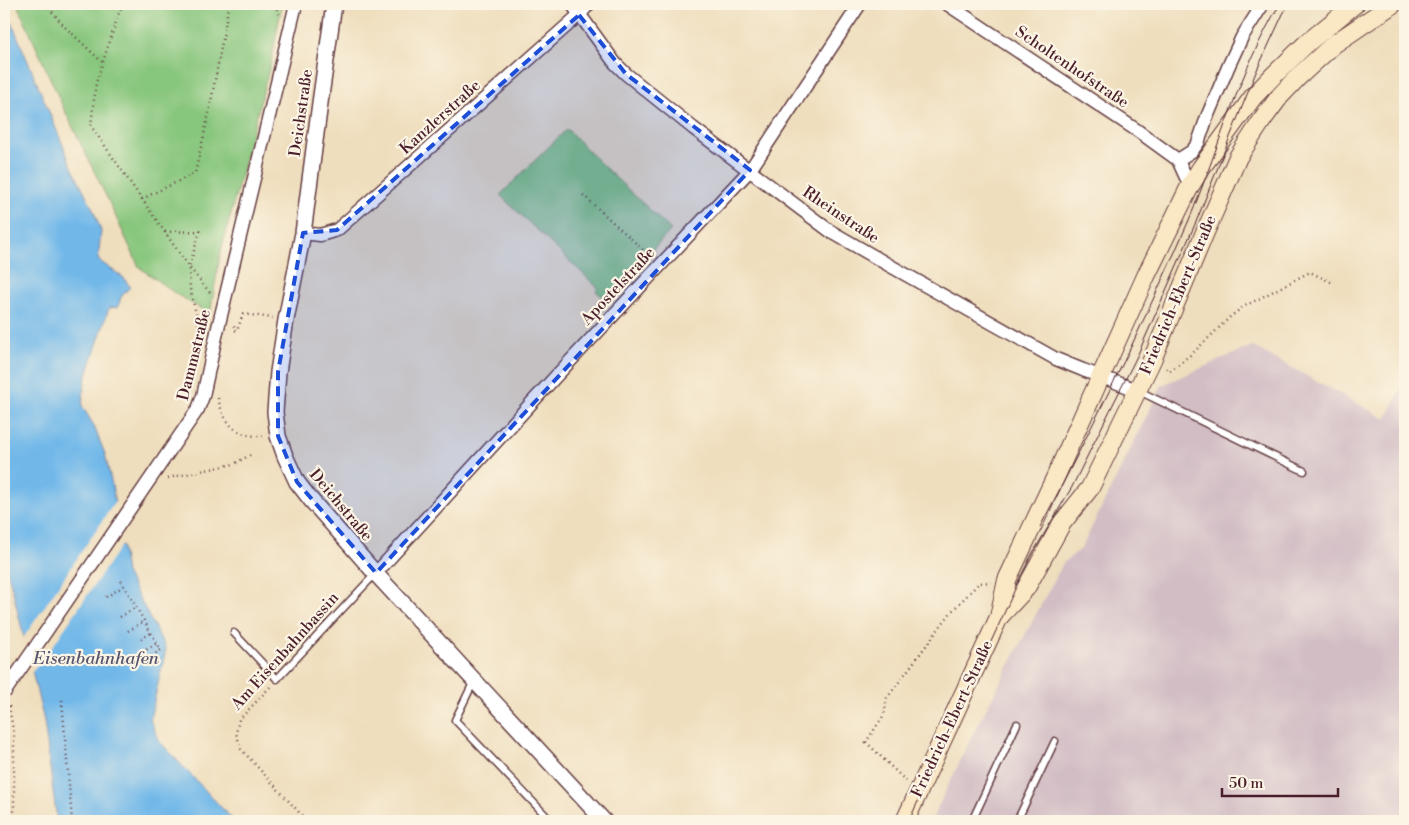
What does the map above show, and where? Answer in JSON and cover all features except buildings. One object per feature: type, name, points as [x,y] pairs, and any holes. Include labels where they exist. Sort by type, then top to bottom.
[{"type":"main road","name":"Friedrich-Ebert-Straße","points":[[905,821],[999,616],[1007,580],[1146,276],[1190,186],[1201,168],[1254,97],[1273,76],[1306,43],[1355,4]]},
{"type":"main road","name":"Friedrich-Ebert-Straße","points":[[999,616],[1026,588],[1062,523],[1090,488],[1152,360],[1202,237],[1238,157],[1280,96],[1299,76],[1327,51],[1393,4]]},
{"type":"street","name":"Dammstraße","points":[[6,696],[198,409],[203,396],[296,4]]},
{"type":"street","name":"Deichstraße","points":[[334,4],[303,233],[278,372],[275,412],[278,436],[297,482],[311,500],[474,681],[604,821]]},
{"type":"street","name":"Kanzlerstraße","points":[[303,233],[320,235],[337,230],[576,9],[589,4]]},
{"type":"street","name":"Apostelstraße","points":[[376,573],[558,374],[750,170],[860,4]]},
{"type":"street","name":"Scholtenhofstraße","points":[[946,4],[1138,131],[1178,160]]},
{"type":"street","points":[[1190,186],[1178,160],[1192,151],[1198,142],[1217,91],[1232,58],[1242,37],[1263,4]]},
{"type":"street","name":"Rheinstraße","points":[[576,9],[615,63],[626,74],[693,128],[830,231],[1056,359],[1138,390]]},
{"type":"lane","points":[[1138,390],[1304,471]]},
{"type":"lane","name":"Am Eisenbahnbassin","points":[[277,679],[376,573]]},
{"type":"lane","points":[[234,632],[277,679]]},
{"type":"lane","points":[[474,681],[455,720],[551,821]]},
{"type":"lane","points":[[972,821],[1017,724]]},
{"type":"lane","points":[[1017,821],[1054,741]]},
{"type":"path","points":[[46,4],[63,25],[102,62]]},
{"type":"path","points":[[122,4],[96,83],[91,126],[189,267],[215,298]]},
{"type":"path","points":[[142,199],[195,173],[209,113],[228,4]]},
{"type":"path","points":[[583,196],[660,265]]},
{"type":"path","points":[[1152,360],[1160,363],[1170,371],[1194,352],[1243,307],[1310,272],[1333,283]]},
{"type":"path","points":[[220,318],[235,322],[234,330],[237,331],[243,314],[286,320]]},
{"type":"path","points":[[172,477],[234,464],[252,454]]},
{"type":"path","points":[[918,792],[866,742],[884,715],[887,698],[952,611],[979,583],[1007,580]]},
{"type":"path","points":[[121,581],[161,650],[142,662]]},
{"type":"path","points":[[106,597],[124,586]]},
{"type":"path","points":[[120,617],[136,607]]},
{"type":"path","points":[[128,631],[144,621]]},
{"type":"path","points":[[141,639],[151,633]]},
{"type":"path","points":[[138,655],[157,643]]},
{"type":"path","name":"Am Eisenbahnbassin","points":[[277,679],[239,720],[236,733],[241,749],[307,821]]},
{"type":"path","points":[[6,696],[14,736],[14,821]]},
{"type":"path","points":[[62,700],[72,821]]},
{"type":"highlighted area","points":[[579,15],[626,74],[750,170],[376,573],[297,482],[278,436],[278,372],[303,233],[337,230]]},
{"type":"shaded area","points":[[1252,346],[1386,419],[1405,381],[1405,821],[931,821],[975,730],[1063,563],[1081,549],[1162,385]]},
{"type":"green space","points":[[17,4],[282,4],[272,58],[220,255],[210,314],[176,294],[139,267],[63,107]]},
{"type":"green space","points":[[567,129],[671,230],[606,300],[596,291],[598,288],[500,195]]},
{"type":"green space","points":[[4,601],[9,627],[4,636]]},
{"type":"water","name":"Eisenbahnhafen","points":[[4,4],[72,167],[93,209],[101,231],[98,260],[124,278],[130,287],[121,297],[118,307],[109,308],[85,381],[82,406],[93,424],[105,454],[113,489],[126,573],[166,649],[150,719],[159,741],[234,821],[57,821],[44,721],[4,560]]},
{"type":"pier","points":[[117,499],[124,541],[44,659],[30,675],[22,640]]},
{"type":"tram line","points":[[1040,527],[1129,351],[1167,269],[1200,193],[1241,83],[1280,4]]},
{"type":"tram line","points":[[909,821],[1031,556],[1072,487],[1138,354],[1196,222],[1256,72],[1289,4]]}]
